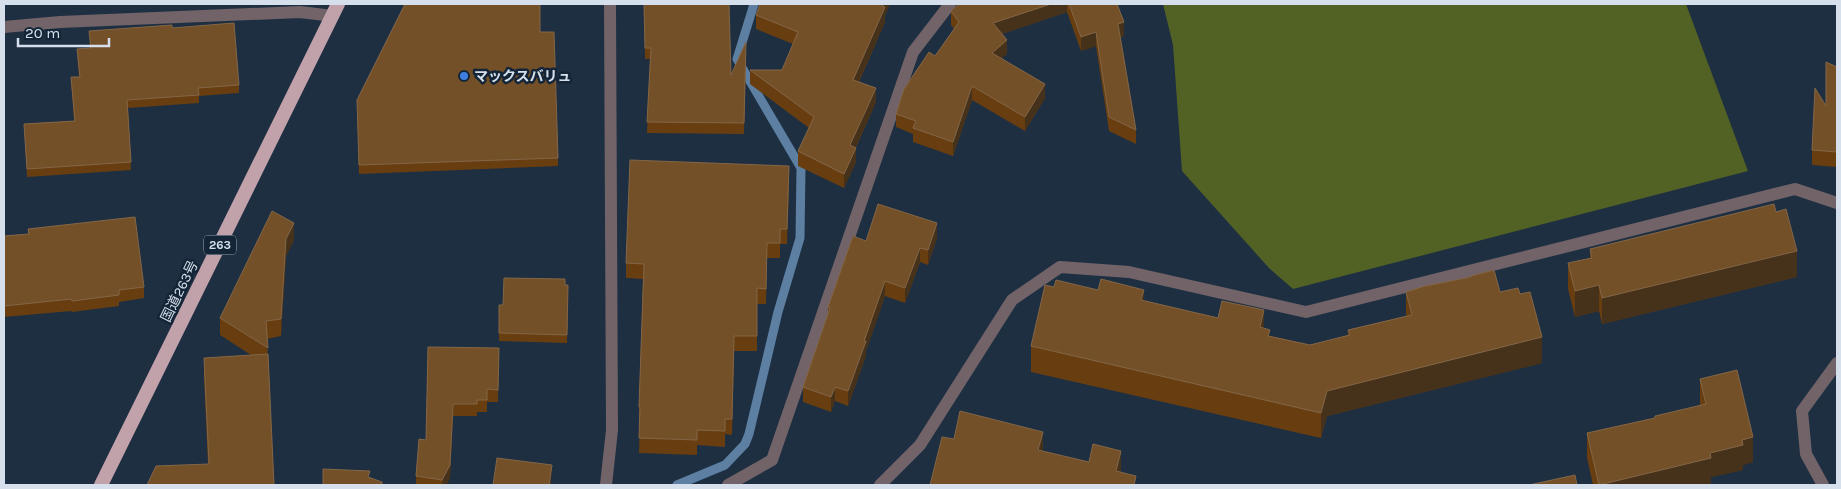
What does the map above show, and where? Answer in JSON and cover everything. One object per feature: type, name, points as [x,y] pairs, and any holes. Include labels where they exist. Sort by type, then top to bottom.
[{"type":"highway","name":"国道263号","points":[[101,485],[336,10]]},
{"type":"street","points":[[606,485],[612,430],[610,4]]},
{"type":"street","points":[[728,485],[772,460],[913,52],[950,4]]},
{"type":"street","points":[[4,28],[60,22],[336,10]]},
{"type":"street","points":[[880,485],[920,446],[1012,300],[1060,267],[1129,272],[1306,312],[1795,189],[1837,203]]},
{"type":"street","points":[[1823,485],[1806,454],[1802,411],[1837,363]]},
{"type":"green space","points":[[1163,4],[1686,4],[1748,171],[1293,289],[1269,268],[1182,171],[1173,45]]},
{"type":"building","name":"マックスバリュ","points":[[405,4],[540,4],[540,32],[554,32],[558,158],[359,165],[357,100]]},
{"type":"building","points":[[644,4],[729,4],[731,75],[746,42],[744,123],[647,122],[651,48],[645,48]]},
{"type":"building","points":[[760,4],[884,4],[882,6],[885,7],[853,80],[876,88],[850,145],[856,148],[844,174],[798,151],[814,117],[750,70],[782,70],[798,32],[756,15]]},
{"type":"building","points":[[959,4],[1051,4],[993,23],[1007,40],[992,53],[1045,84],[1025,117],[972,86],[953,142],[913,128],[916,121],[896,114],[904,89],[929,52],[935,56],[959,22],[951,11]]},
{"type":"building","points":[[1069,4],[1117,4],[1124,22],[1118,24],[1136,130],[1109,117],[1096,32],[1081,37]]},
{"type":"building","points":[[234,23],[239,85],[198,88],[199,95],[127,100],[131,162],[27,169],[24,124],[75,121],[71,77],[80,77],[77,49],[91,48],[89,31],[172,25],[172,28]]},
{"type":"building","points":[[1826,62],[1837,67],[1837,152],[1812,150],[1815,88],[1826,106]]},
{"type":"building","points":[[630,160],[789,166],[787,229],[780,229],[780,243],[767,243],[766,289],[757,288],[757,336],[734,336],[732,419],[725,419],[725,431],[697,430],[697,440],[639,438],[644,264],[626,263]]},
{"type":"building","points":[[878,204],[937,223],[928,250],[920,248],[905,288],[885,281],[848,391],[835,387],[831,397],[803,387],[853,236],[866,241]]},
{"type":"building","points":[[1774,204],[1776,212],[1786,209],[1797,251],[1602,298],[1599,285],[1575,291],[1568,263],[1592,258],[1590,249]]},
{"type":"building","points":[[272,211],[294,223],[286,239],[281,319],[266,321],[268,348],[220,318]]},
{"type":"building","points":[[135,217],[144,287],[119,290],[119,295],[4,306],[4,236],[29,234],[28,229]]},
{"type":"building","points":[[1494,270],[1500,292],[1518,288],[1520,294],[1530,292],[1542,337],[1327,391],[1321,413],[1031,346],[1045,285],[1054,287],[1056,280],[1098,290],[1101,279],[1144,290],[1141,300],[1218,318],[1222,301],[1264,310],[1260,327],[1270,330],[1268,336],[1310,345],[1350,335],[1348,330],[1412,315],[1406,292]]},
{"type":"building","points":[[504,278],[565,279],[565,285],[568,285],[567,335],[499,333],[499,305],[503,305]]},
{"type":"building","points":[[428,347],[499,348],[498,390],[487,389],[487,400],[477,400],[477,404],[453,404],[450,465],[442,480],[416,476],[419,439],[426,440]]},
{"type":"building","points":[[268,354],[274,485],[147,485],[156,466],[209,464],[204,358]]},
{"type":"building","points":[[1737,370],[1753,437],[1742,440],[1743,445],[1710,453],[1711,458],[1599,485],[1587,433],[1655,418],[1655,416],[1706,404],[1700,379]]},
{"type":"building","points":[[960,411],[1043,432],[1038,450],[1089,462],[1093,444],[1121,451],[1116,471],[1136,476],[1134,485],[930,485],[942,437],[954,439]]},
{"type":"building","points":[[497,458],[552,465],[549,485],[493,485]]},
{"type":"building","points":[[323,469],[370,471],[368,477],[382,482],[382,485],[323,485]]},
{"type":"building","points":[[1575,475],[1577,485],[1529,485]]},
{"type":"waterway","points":[[677,485],[725,465],[745,444],[778,312],[800,238],[801,168],[737,59],[754,4]]},
{"type":"place","name":"マックスバリュ","points":[[464,76]]}]
